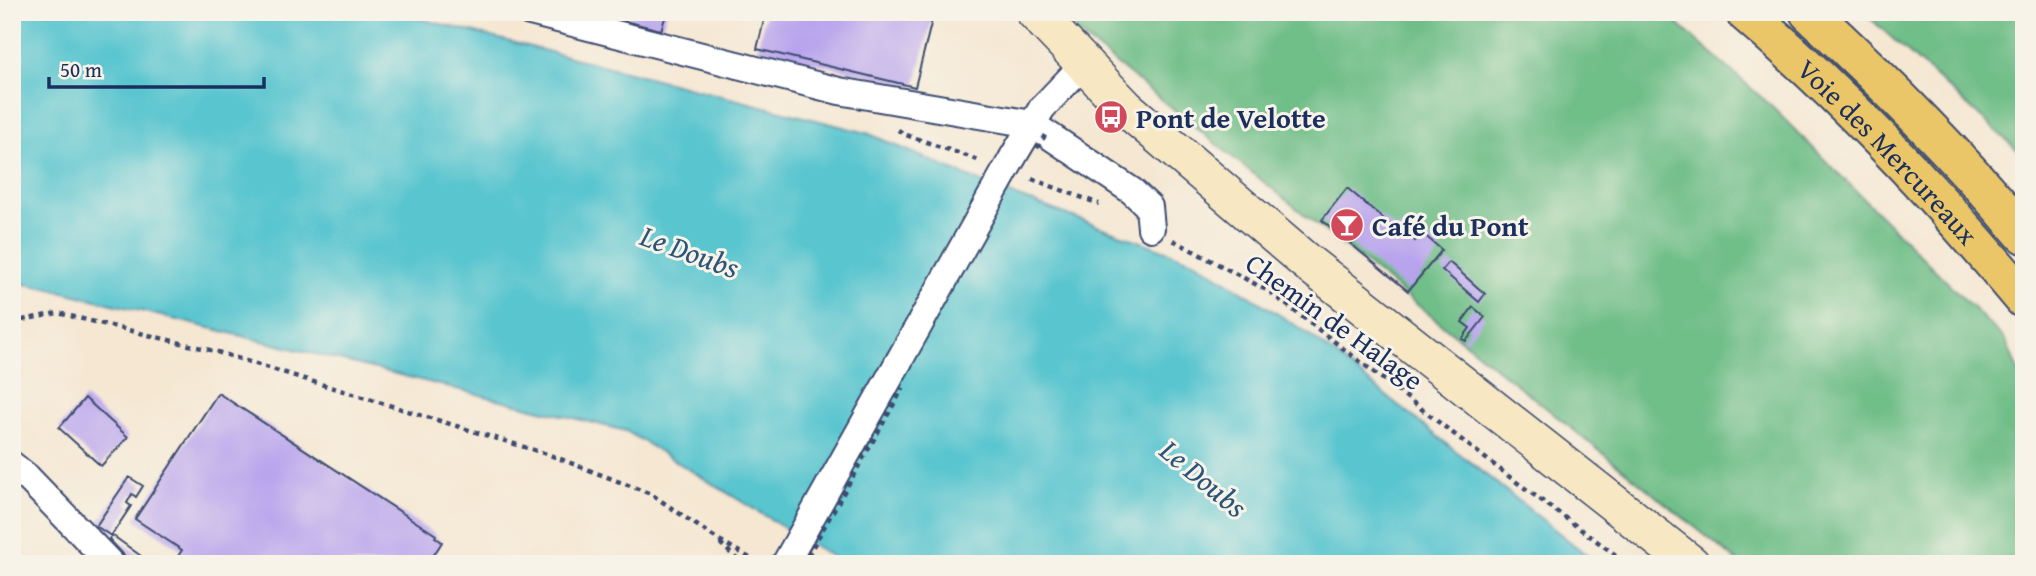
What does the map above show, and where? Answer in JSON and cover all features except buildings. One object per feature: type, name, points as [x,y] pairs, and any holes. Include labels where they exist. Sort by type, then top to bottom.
[{"type":"highway","name":"Voie des Mercureaux","points":[[1745,12],[1814,73],[1890,148],[2024,299]]},
{"type":"highway","name":"Voie des Mercureaux","points":[[1809,12],[1921,120],[2024,234]]},
{"type":"main road","points":[[1035,12],[1126,108],[1304,260],[1691,564]]},
{"type":"street","points":[[530,12],[839,91],[1031,124],[1132,191],[1149,207],[1151,228]]},
{"type":"street","points":[[785,564],[1031,124],[1053,94],[1084,64]]},
{"type":"street","points":[[12,465],[27,477],[111,564]]},
{"type":"path","points":[[894,128],[906,135],[982,161]]},
{"type":"path","points":[[1031,178],[1104,206]]},
{"type":"path","name":"Chemin de Halage","points":[[1151,228],[1270,292],[1511,478],[1628,564]]},
{"type":"path","points":[[12,322],[58,313],[227,355],[550,455],[651,494],[714,537],[760,564]]},
{"type":"path","points":[[714,537],[742,564]]},
{"type":"green space","points":[[1055,12],[1664,12],[1768,103],[2006,341],[2024,386],[2024,564],[1741,564]]},
{"type":"green space","points":[[1863,12],[2024,12],[2024,156]]},
{"type":"water","name":"Le Doubs","points":[[12,12],[394,12],[867,133],[994,188],[1196,262],[1306,332],[1598,564],[844,564],[626,431],[48,288],[12,282]]},
{"type":"place","name":"Pont de Velotte","points":[[1111,117]]},
{"type":"place","name":"Café du Pont","points":[[1347,225]]}]
